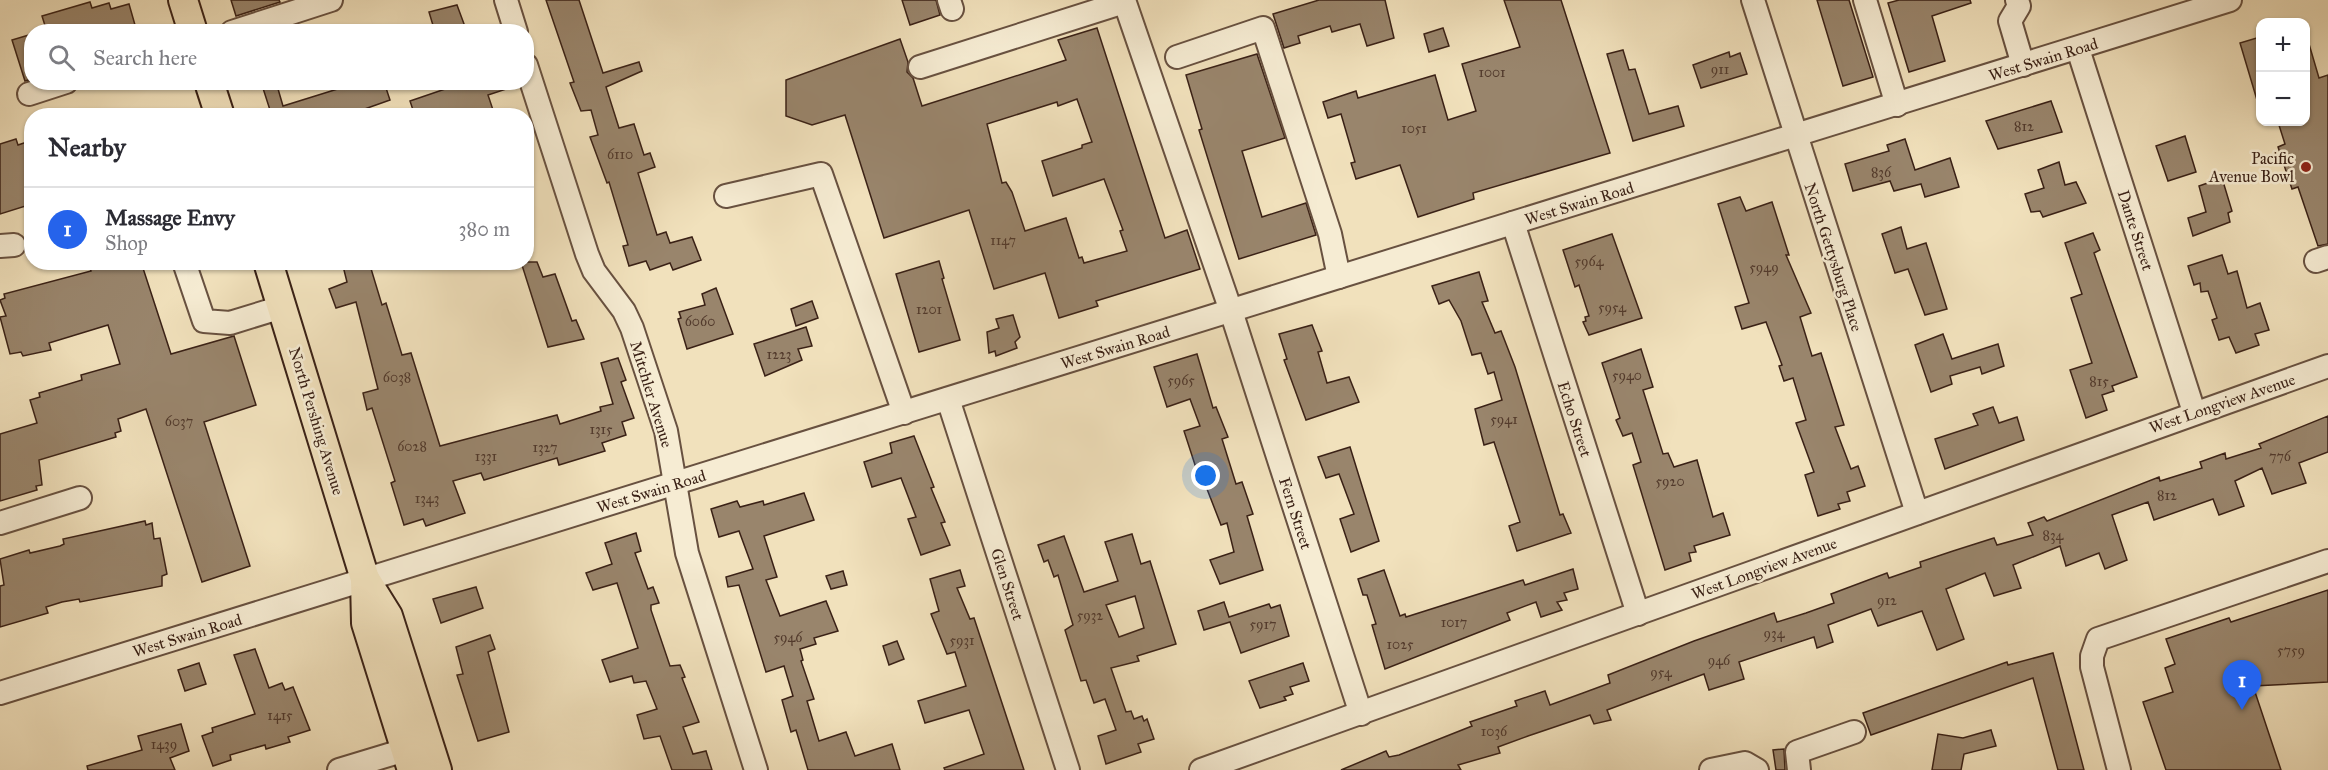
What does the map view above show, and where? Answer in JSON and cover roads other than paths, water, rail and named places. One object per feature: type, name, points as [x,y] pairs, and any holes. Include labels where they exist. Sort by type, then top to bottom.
[{"type":"main road","points":[[183,0],[190,24]]},
{"type":"main road","points":[[212,90],[217,108]]},
{"type":"main road","name":"North Pershing Avenue","points":[[270,270],[365,579],[388,616],[437,770]]},
{"type":"main road","name":"North Pershing Avenue","points":[[365,579],[366,623],[408,760]]},
{"type":"street","points":[[257,24],[331,0]]},
{"type":"street","points":[[506,0],[514,24]]},
{"type":"street","name":"North Gettysburg Place","points":[[1753,0],[1917,513]]},
{"type":"street","points":[[1865,0],[1897,105]]},
{"type":"street","points":[[2017,0],[2019,6],[2010,21],[2023,65]]},
{"type":"street","name":"West Swain Road","points":[[0,693],[2230,0]]},
{"type":"street","points":[[920,67],[1124,1]]},
{"type":"street","name":"Fern Street","points":[[1124,1],[1231,311],[1361,714]]},
{"type":"street","points":[[1177,57],[1263,28],[1345,276]]},
{"type":"street","name":"Dante Street","points":[[2078,49],[2194,412]]},
{"type":"street","points":[[1292,87],[1345,276]]},
{"type":"street","points":[[29,94],[41,90]]},
{"type":"street","name":"Mitchler Avenue","points":[[534,90],[587,254],[594,271],[624,311],[632,328],[666,431],[687,553],[756,770]]},
{"type":"street","points":[[726,196],[821,174],[904,412]]},
{"type":"street","name":"Echo Street","points":[[1513,223],[1638,614]]},
{"type":"street","points":[[187,270],[204,321],[230,323],[282,307]]},
{"type":"street","name":"West Longview Avenue","points":[[1201,770],[2194,412],[2328,366]]},
{"type":"street","name":"Glen Street","points":[[948,399],[1068,770]]},
{"type":"street","points":[[0,523],[80,498]]},
{"type":"street","points":[[2119,770],[2092,667],[2092,656],[2098,639],[2328,561]]},
{"type":"street","points":[[1799,770],[1797,753],[1854,732]]},
{"type":"street","points":[[339,770],[408,760]]},
{"type":"street","points":[[1711,770],[1745,763],[1757,770]]},
{"type":"place","name":"Pacific Avenue Bowl","points":[[2306,167]]},
{"type":"place","name":"Massage Envy","points":[[2242,710]]}]
